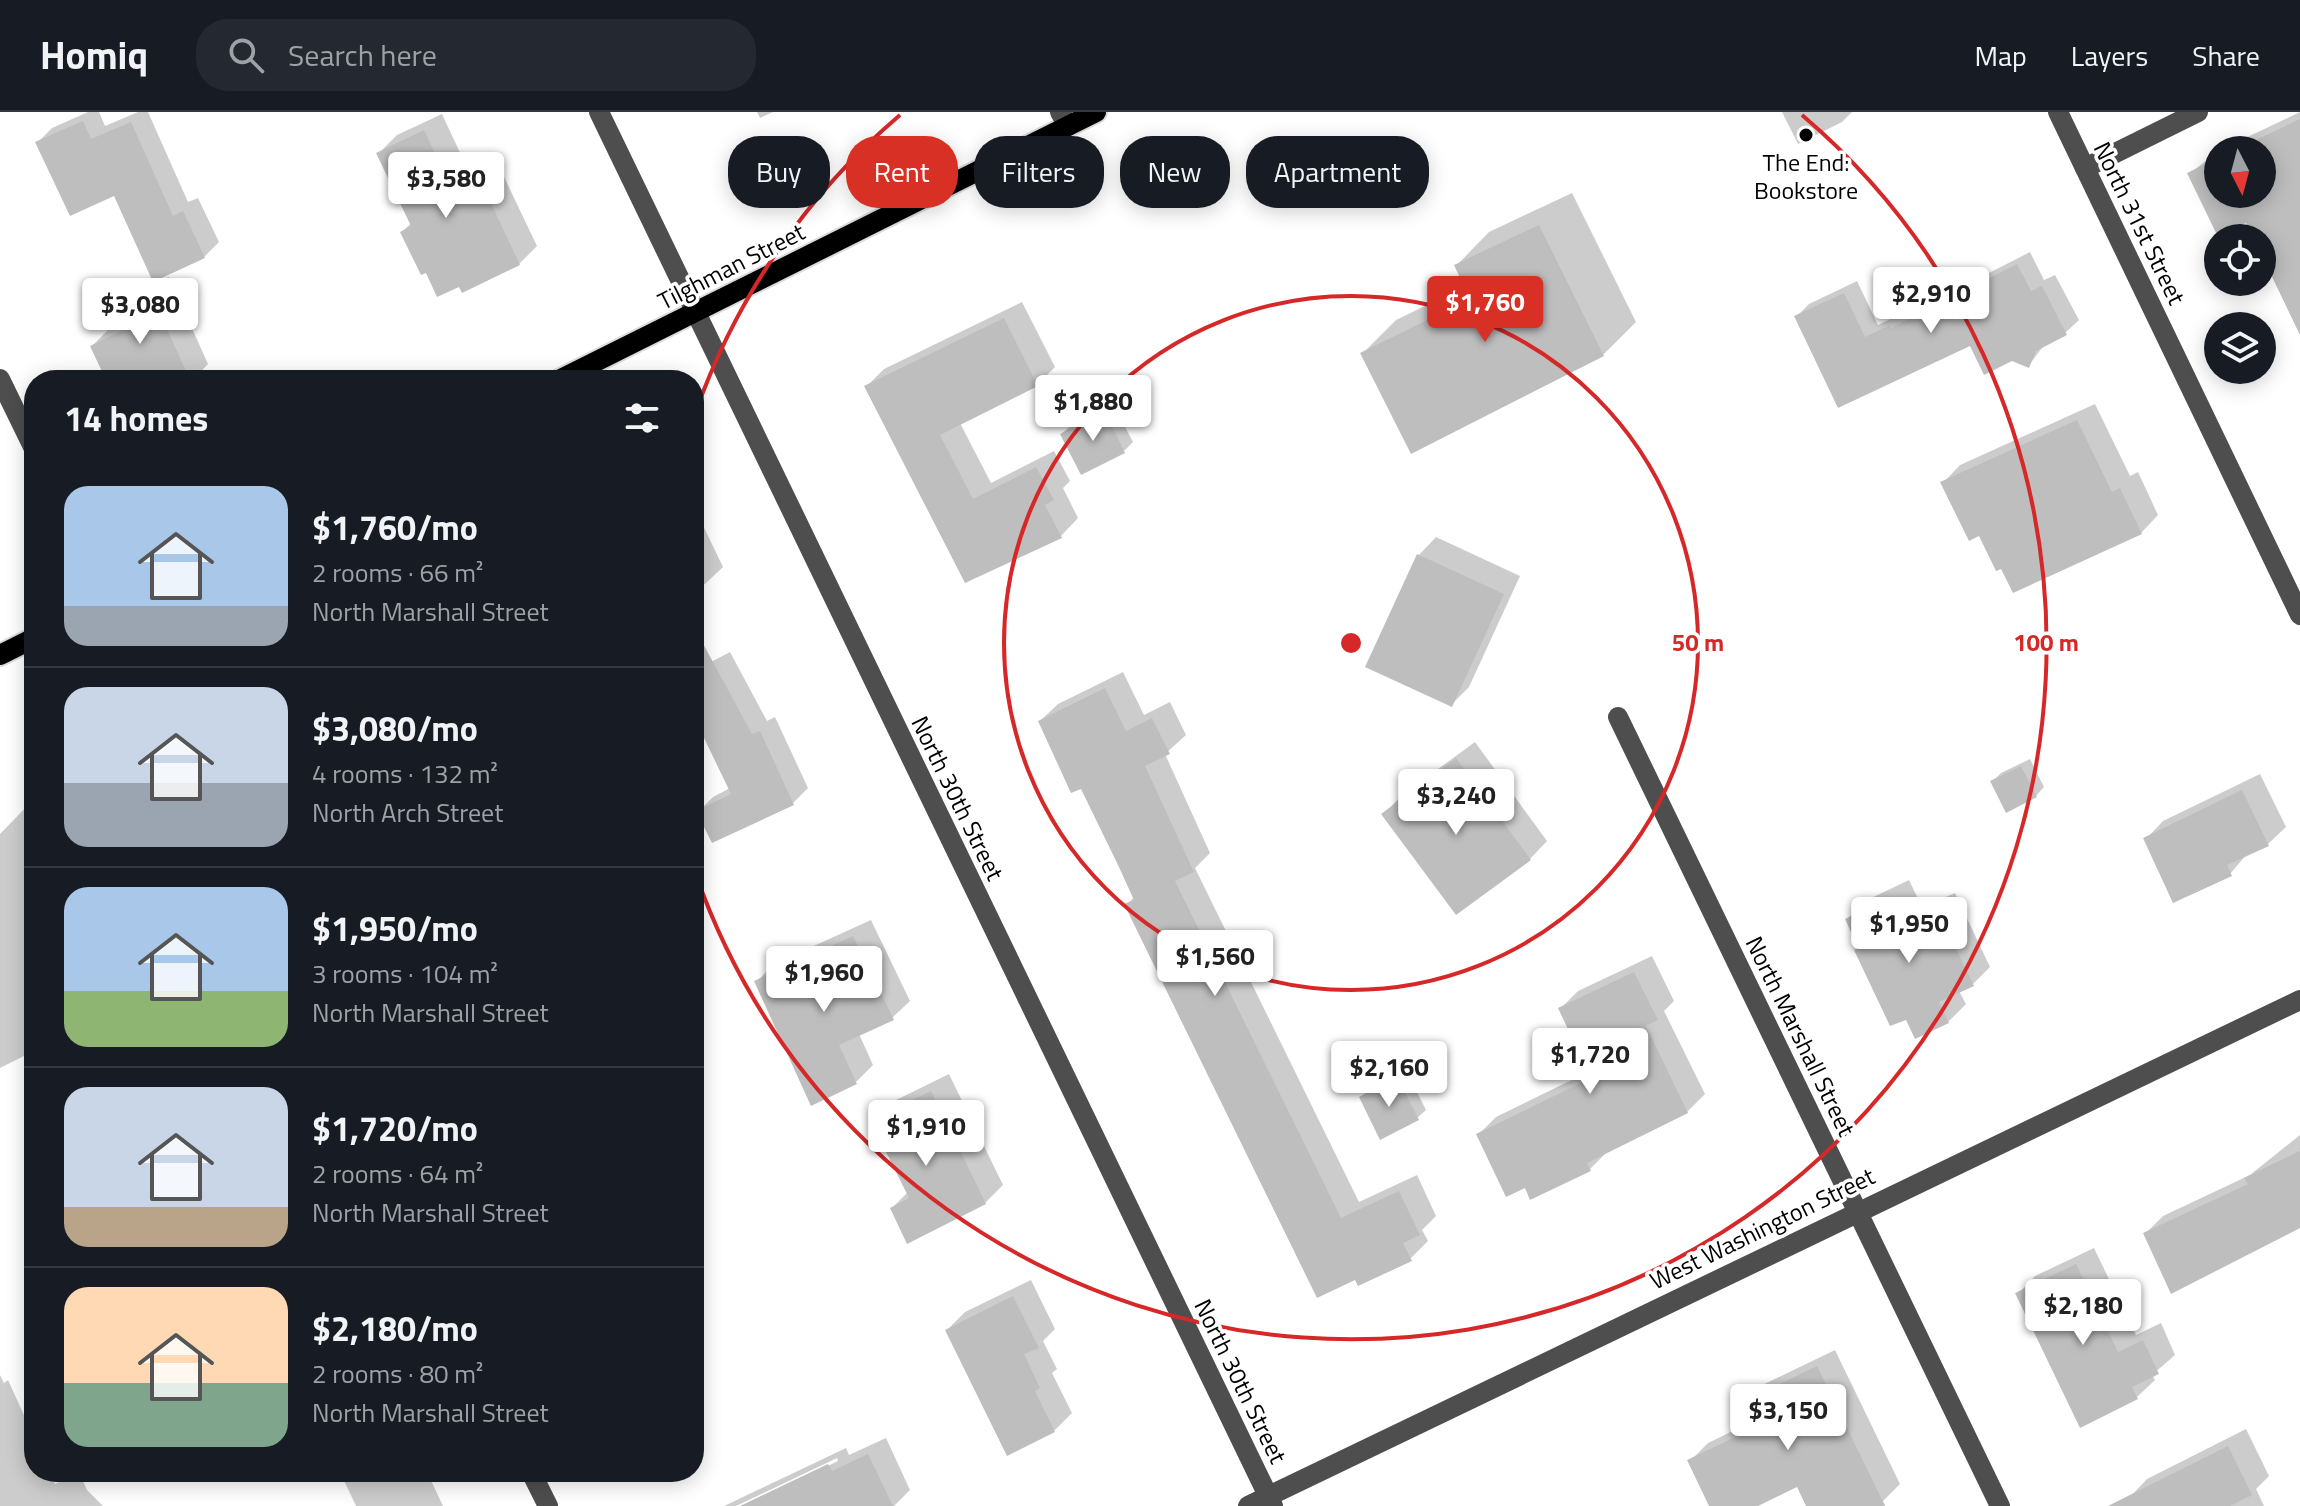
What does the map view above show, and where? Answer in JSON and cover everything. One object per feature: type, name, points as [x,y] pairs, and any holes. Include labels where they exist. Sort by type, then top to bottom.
[{"type":"main road","name":"Tilghman Street","points":[[579,370],[697,312],[1064,119],[1096,112]]},
{"type":"main road","points":[[0,655],[24,643]]},
{"type":"street","name":"North 30th Street","points":[[599,112],[697,312],[705,338],[1271,1501]]},
{"type":"street","name":"North 31st Street","points":[[2058,112],[2300,615]]},
{"type":"street","points":[[2085,168],[2198,112]]},
{"type":"street","points":[[0,379],[24,428]]},
{"type":"street","name":"North Marshall Street","points":[[1618,717],[2000,1506]]},
{"type":"street","name":"West Washington Street","points":[[1248,1506],[1271,1501],[1857,1211],[2300,1000]]},
{"type":"street","points":[[536,1482],[548,1506]]},
{"type":"building","points":[[2300,119],[2300,335],[2276,285],[2276,224],[2212,224],[2187,173],[2204,165],[2204,208],[2276,208],[2276,136],[2264,136]]},
{"type":"building","points":[[83,121],[91,139],[131,122],[173,216],[183,211],[205,258],[153,282],[114,196],[70,216],[35,142]]},
{"type":"building","points":[[424,130],[451,188],[478,176],[520,265],[462,293],[459,287],[437,297],[426,273],[421,275],[400,232],[411,226],[376,153]]},
{"type":"building","points":[[1539,225],[1604,356],[1411,454],[1360,353],[1470,299],[1454,265]]},
{"type":"building","points":[[2017,264],[2031,291],[2042,286],[2067,335],[2036,351],[2029,368],[2012,361],[1984,375],[1970,346],[1838,408],[1794,316],[1844,293],[1865,337],[1890,325],[1891,328]]},
{"type":"building","points":[[151,294],[185,370],[101,370],[90,346],[121,331],[112,311]]},
{"type":"building","points":[[1004,318],[1038,386],[940,435],[973,499],[1036,467],[1054,500],[1045,505],[1062,538],[965,583],[864,386]]},
{"type":"building","points":[[1104,410],[1125,453],[1081,475],[1060,434]]},
{"type":"building","points":[[2077,420],[2112,492],[2120,488],[2142,534],[2013,593],[2001,569],[1996,571],[1979,536],[1969,541],[1940,482]]},
{"type":"building","points":[[1417,554],[1504,594],[1452,707],[1365,667]]},
{"type":"building","points":[[704,645],[752,734],[760,731],[794,805],[712,843],[704,827],[704,807],[731,794],[704,738]]},
{"type":"building","points":[[1105,688],[1126,731],[1152,718],[1170,754],[1145,766],[1194,872],[1175,881],[1341,1218],[1399,1191],[1420,1235],[1403,1243],[1412,1261],[1358,1286],[1355,1280],[1317,1298],[1124,904],[1134,900],[1118,865],[1081,789],[1071,793],[1038,721]]},
{"type":"building","points":[[1456,758],[1531,860],[1456,915],[1381,814]]},
{"type":"building","points":[[2021,766],[2037,797],[2006,813],[1990,781]]},
{"type":"building","points":[[2242,790],[2269,846],[2227,865],[2232,876],[2173,903],[2143,838]]},
{"type":"building","points":[[1891,897],[1904,923],[1937,910],[1974,986],[1939,1002],[1949,1023],[1915,1039],[1906,1020],[1890,1026],[1854,950],[1858,948],[1845,919]]},
{"type":"building","points":[[853,936],[894,1020],[839,1045],[857,1084],[811,1106],[754,981]]},
{"type":"building","points":[[1634,972],[1658,1020],[1646,1026],[1688,1113],[1587,1163],[1591,1171],[1530,1200],[1525,1188],[1506,1197],[1476,1134],[1591,1078],[1558,1008]]},
{"type":"building","points":[[1397,1077],[1419,1120],[1380,1140],[1359,1097]]},
{"type":"building","points":[[931,1091],[986,1204],[907,1244],[890,1208],[909,1198],[870,1120]]},
{"type":"building","points":[[2300,1151],[2300,1228],[2171,1294],[2143,1233],[2248,1184],[2244,1178]]},
{"type":"building","points":[[2076,1264],[2118,1352],[2143,1340],[2159,1374],[2132,1387],[2138,1399],[2080,1428],[2015,1293]]},
{"type":"building","points":[[1013,1296],[1039,1348],[1024,1354],[1040,1388],[1035,1391],[1055,1432],[1007,1456],[945,1330]]},
{"type":"building","points":[[1817,1366],[1885,1506],[1806,1506],[1797,1487],[1758,1506],[1709,1506],[1687,1460],[1750,1430],[1738,1404]]},
{"type":"building","points":[[2228,1446],[2252,1495],[2230,1506],[2108,1506]]},
{"type":"building","points":[[868,1454],[893,1506],[740,1506],[828,1464],[832,1471]]},
{"type":"place","name":"The End: Bookstore","points":[[1806,135]]}]
